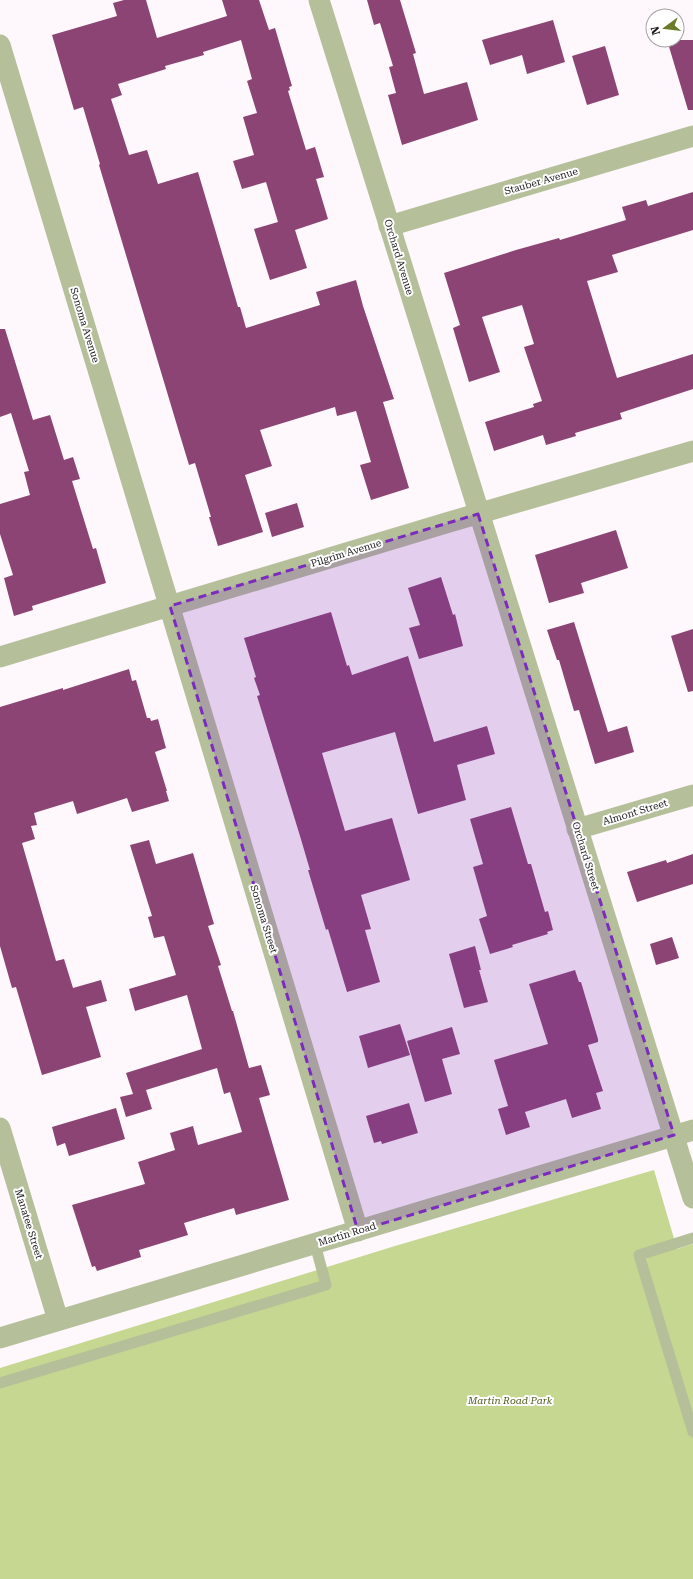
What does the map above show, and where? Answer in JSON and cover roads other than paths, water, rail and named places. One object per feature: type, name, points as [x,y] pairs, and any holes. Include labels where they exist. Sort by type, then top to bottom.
[{"type":"street","name":"Orchard Avenue","points":[[319,0],[478,514]]},
{"type":"street","name":"Sonoma Avenue","points":[[0,45],[170,606]]},
{"type":"street","name":"Stauber Avenue","points":[[389,226],[693,136]]},
{"type":"street","name":"Pilgrim Avenue","points":[[0,657],[693,451]]},
{"type":"street","name":"Orchard Street","points":[[478,514],[578,830],[683,1133],[693,1198]]},
{"type":"street","name":"Sonoma Street","points":[[170,606],[358,1231]]},
{"type":"street","name":"Almont Street","points":[[578,830],[693,795]]},
{"type":"street","name":"Manatee Street","points":[[0,1128],[58,1320]]},
{"type":"street","name":"Martin Road","points":[[0,1338],[683,1133]]},
{"type":"lane","points":[[693,1238],[639,1255],[693,1432]]},
{"type":"lane","points":[[0,1383],[326,1285],[315,1244]]},
{"type":"park label","name":"Martin Road Park","points":[[510,1400]]}]
